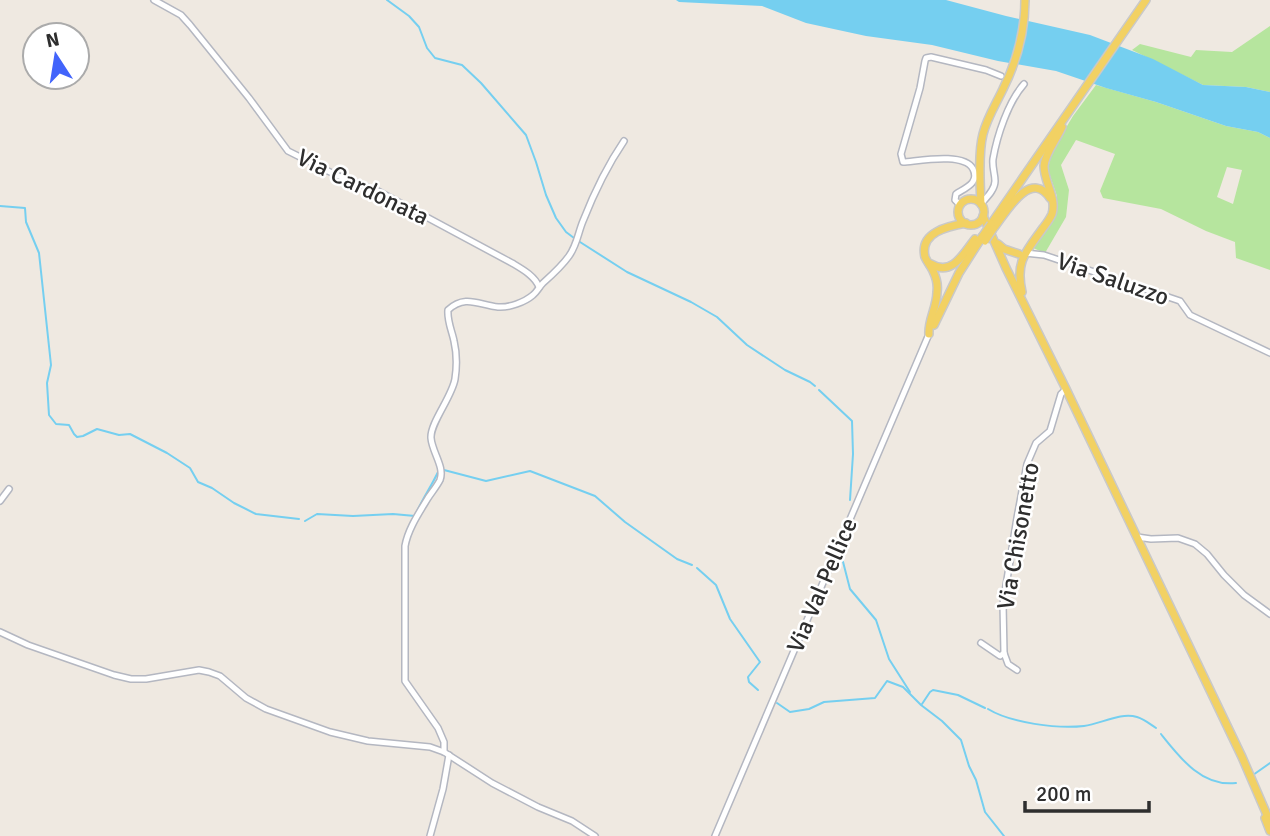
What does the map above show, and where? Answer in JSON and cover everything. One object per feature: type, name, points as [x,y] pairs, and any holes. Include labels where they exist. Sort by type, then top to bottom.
[{"type":"main road","points":[[929,334],[958,273],[989,224],[1146,0]]},
{"type":"main road","points":[[1025,4],[1022,35],[983,132],[981,204],[1006,268],[1137,537],[1270,822]]},
{"type":"main road","points":[[1006,268],[1009,262],[1022,253],[1051,216],[1052,201],[1045,174],[1045,158],[1070,110]]},
{"type":"main road","points":[[929,334],[937,280],[925,256],[925,248],[929,238],[946,226],[980,186]]},
{"type":"main road","points":[[946,226],[989,224],[1022,192],[1034,188],[1046,193],[1052,201]]},
{"type":"main road","points":[[970,200],[981,204]]},
{"type":"main road","points":[[960,208],[960,218],[970,224]]},
{"type":"main road","points":[[970,224],[981,220],[989,224]]},
{"type":"main road","points":[[928,262],[942,269],[950,267],[982,237]]},
{"type":"main road","points":[[996,243],[1004,249],[1022,253]]},
{"type":"main road","points":[[1022,253],[1019,280],[1032,319]]},
{"type":"main road","points":[[1006,268],[1020,265]]},
{"type":"main road","points":[[1234,743],[1270,831]]},
{"type":"street","name":"Via Cardonata","points":[[153,0],[181,15],[288,150],[326,170],[378,191],[512,263],[531,276],[539,288]]},
{"type":"street","points":[[960,208],[955,200],[956,194],[972,184],[975,174],[967,163],[950,159],[903,162],[901,154],[926,58],[942,59],[1006,76]]},
{"type":"street","points":[[981,204],[995,182],[993,159],[1010,105],[1024,84]]},
{"type":"street","points":[[430,836],[443,789],[447,753],[439,728],[405,681],[405,546],[423,506],[440,481],[441,474],[431,438],[455,381],[457,357],[447,318],[448,310],[455,303],[464,302],[509,306],[536,294],[574,248],[582,223],[607,168],[624,141]]},
{"type":"street","name":"Via Saluzzo","points":[[1022,253],[1044,255],[1180,301],[1190,315],[1270,352]]},
{"type":"street","name":"Via Val Pellice","points":[[715,836],[929,334]]},
{"type":"street","name":"Via Chisonetto","points":[[1004,653],[1003,604],[1027,464],[1036,443],[1050,431],[1061,394],[1066,389]]},
{"type":"street","points":[[0,501],[9,489]]},
{"type":"street","points":[[1137,537],[1178,538],[1195,544],[1244,595],[1270,614]]},
{"type":"street","points":[[0,632],[114,676],[146,679],[184,671],[209,672],[220,676],[246,698],[266,709],[330,732],[368,741],[430,747],[447,753],[492,783],[572,821],[595,836]]},
{"type":"street","points":[[981,643],[1000,656],[1004,653],[1008,664],[1017,670]]},
{"type":"green space","points":[[1270,26],[1270,92],[1246,87],[1203,85],[1132,50],[1140,44],[1191,57],[1196,50],[1232,52]]},
{"type":"green space","points":[[1096,85],[1226,126],[1258,132],[1270,138],[1270,270],[1236,258],[1235,242],[1161,209],[1103,198],[1100,191],[1115,154],[1076,140],[1061,165],[1069,190],[1066,217],[1045,253],[1033,248],[1057,213],[1057,196],[1048,170],[1051,153]],"holes":[[[1227,167],[1242,170],[1233,204],[1217,197]]]},
{"type":"water","points":[[676,0],[946,0],[1090,35],[1153,59],[1203,85],[1246,87],[1270,92],[1270,138],[1258,132],[1226,126],[1056,71],[998,61],[932,45],[866,36],[806,23],[762,6]]},
{"type":"waterway","points":[[387,0],[419,27],[427,48],[435,58],[462,65],[526,135],[556,218],[574,238]]},
{"type":"waterway","points":[[0,206],[25,208],[26,222],[39,253],[51,365],[47,383],[49,415],[56,424],[69,425],[77,437],[97,429],[119,435],[130,434],[190,468],[198,482],[234,503],[256,514],[299,519]]},
{"type":"waterway","points":[[580,242],[627,272],[717,317],[747,345],[815,386]]},
{"type":"waterway","points":[[819,390],[852,421],[850,500]]},
{"type":"waterway","points":[[444,470],[486,481],[530,471],[595,496],[625,522],[677,559],[692,565]]},
{"type":"waterway","points":[[305,521],[317,514],[415,516],[438,472]]},
{"type":"waterway","points":[[841,554],[850,589],[876,620],[889,659],[910,692]]},
{"type":"waterway","points":[[697,568],[716,585],[730,619],[760,662],[748,677],[749,682],[758,690]]},
{"type":"waterway","points":[[777,703],[790,712],[809,709],[824,702],[875,698],[887,681],[903,687],[961,740],[985,812],[1004,836]]},
{"type":"waterway","points":[[922,704],[933,690],[958,695],[985,708]]},
{"type":"waterway","points":[[988,709],[1009,718],[1048,726],[1084,726],[1131,716],[1156,728]]},
{"type":"waterway","points":[[1161,734],[1184,761],[1202,776],[1224,783],[1236,783]]},
{"type":"waterway","points":[[1253,775],[1270,763]]}]
